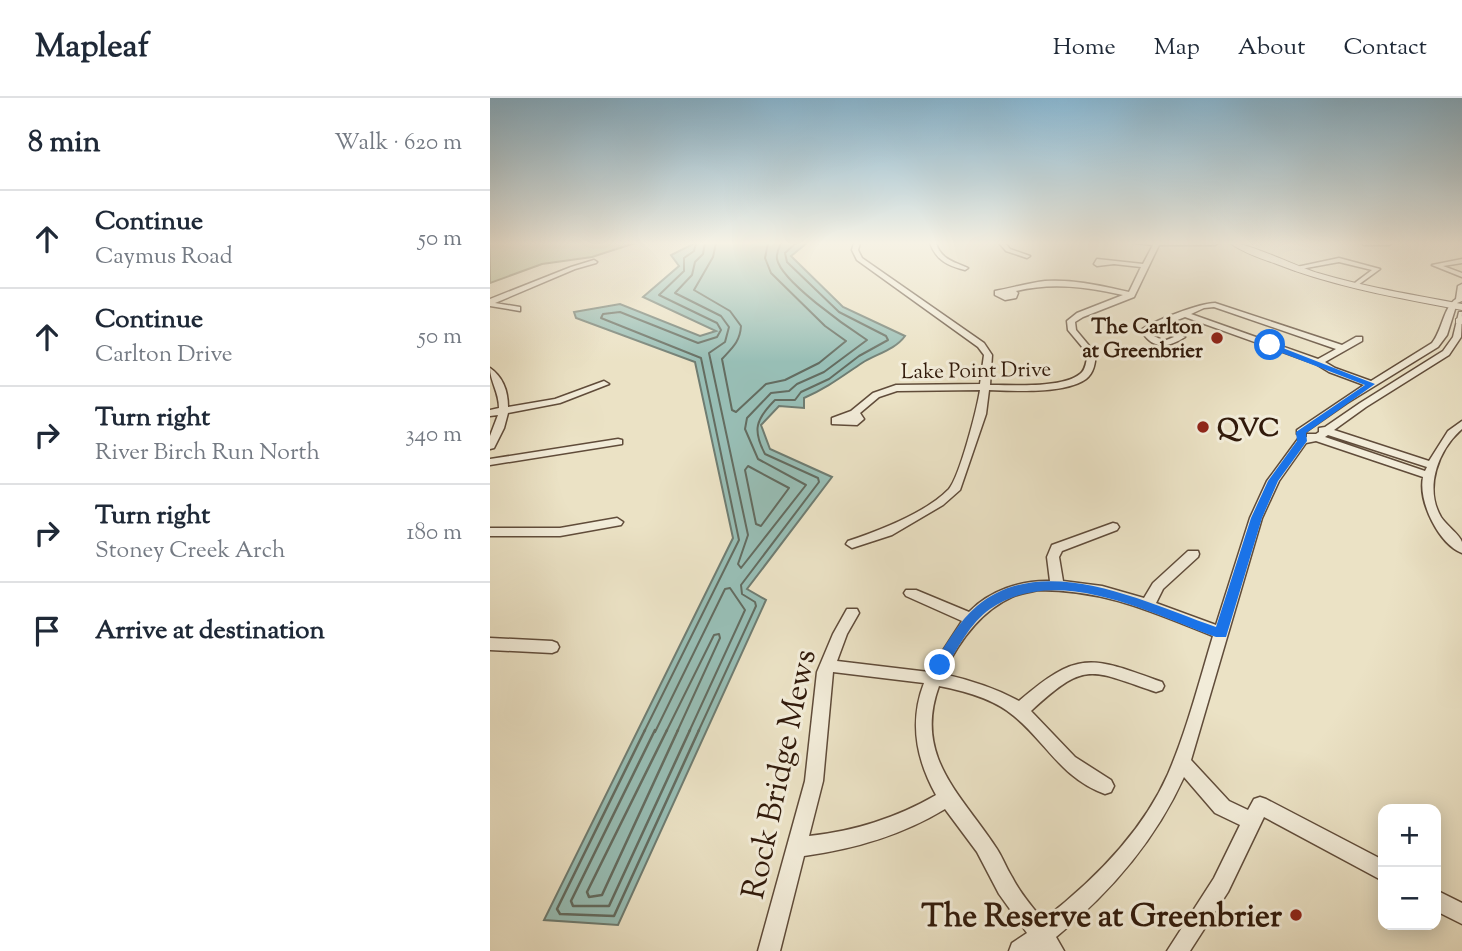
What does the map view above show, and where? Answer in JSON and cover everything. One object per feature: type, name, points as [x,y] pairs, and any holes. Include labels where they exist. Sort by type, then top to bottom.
[{"type":"street","points":[[490,303],[538,283]]},
{"type":"street","points":[[852,544],[888,532],[939,503],[956,488],[981,414],[986,386],[988,355],[985,349],[891,283]]},
{"type":"street","points":[[1011,290],[1045,283],[1062,283],[1131,295],[1138,283]]},
{"type":"street","points":[[1342,283],[1459,303]]},
{"type":"street","points":[[1353,283],[1459,303]]},
{"type":"street","points":[[1020,951],[1048,943],[1131,849],[1169,789],[1181,762],[1264,499],[1286,462],[1311,433],[1371,384],[1435,345],[1459,303],[1462,286]]},
{"type":"street","name":"Lake Point Drive","points":[[854,413],[876,395],[896,388],[1059,385],[1082,378],[1088,370],[1092,352],[1072,330],[1071,321],[1131,295]]},
{"type":"street","points":[[490,303],[517,309]]},
{"type":"street","points":[[1154,326],[1186,315],[1198,306],[1215,305],[1343,348]]},
{"type":"street","points":[[1186,315],[1319,362],[1332,370],[1371,384]]},
{"type":"street","points":[[1311,433],[1363,405],[1446,353],[1455,343],[1461,318]]},
{"type":"street","points":[[1319,362],[1359,340]]},
{"type":"street","points":[[490,371],[503,392],[501,424],[490,446]]},
{"type":"street","points":[[490,413],[556,401],[604,384]]},
{"type":"street","points":[[1462,424],[1447,439],[1431,470],[1425,491],[1433,514],[1462,549]]},
{"type":"street","points":[[1311,433],[1431,470]]},
{"type":"street","points":[[490,462],[618,442]]},
{"type":"street","points":[[490,532],[560,533],[617,522]]},
{"type":"street","points":[[1057,584],[1053,557],[1057,548],[1113,527]]},
{"type":"street","points":[[1147,606],[1158,586],[1193,554]]},
{"type":"street","points":[[1048,943],[1006,888],[992,859],[936,779],[925,744],[924,708],[932,680],[971,619],[985,606],[1007,593],[1029,587],[1057,584],[1094,589],[1221,633]]},
{"type":"street","points":[[911,593],[971,619]]},
{"type":"street","name":"Rock Bridge Mews","points":[[769,951],[814,781],[821,692],[827,666],[852,613]]},
{"type":"street","points":[[490,644],[552,647]]},
{"type":"street","points":[[827,666],[875,668],[994,696],[1019,711],[1040,729],[1068,763],[1105,786]]},
{"type":"street","points":[[1019,711],[1056,678],[1074,669],[1109,669],[1156,686]]},
{"type":"street","points":[[1181,762],[1208,795],[1222,807],[1252,821]]},
{"type":"street","points":[[797,847],[843,842],[886,831],[916,818],[947,798]]},
{"type":"street","points":[[1178,951],[1221,885],[1261,805],[1378,868]]},
{"type":"street","points":[[1441,903],[1462,914]]},
{"type":"water","points":[[659,283],[818,283],[843,307],[905,336],[891,348],[804,398],[804,408],[779,406],[761,425],[770,449],[832,477],[747,589],[766,600],[618,925],[544,920],[733,538],[695,362],[576,318],[574,312],[620,304],[700,336],[716,331],[643,297]]},
{"type":"place","name":"The Carlton at Greenbrier","points":[[1217,338]]},
{"type":"place","name":"QVC","points":[[1203,427]]},
{"type":"place","name":"The Reserve at Greenbrier","points":[[1296,915]]},
{"type":"route","points":[[940,665],[971,619],[985,606],[1007,593],[1042,585],[1057,584],[1094,589],[1221,633],[1256,518],[1273,481],[1302,441],[1301,432],[1371,384],[1270,345]]}]
